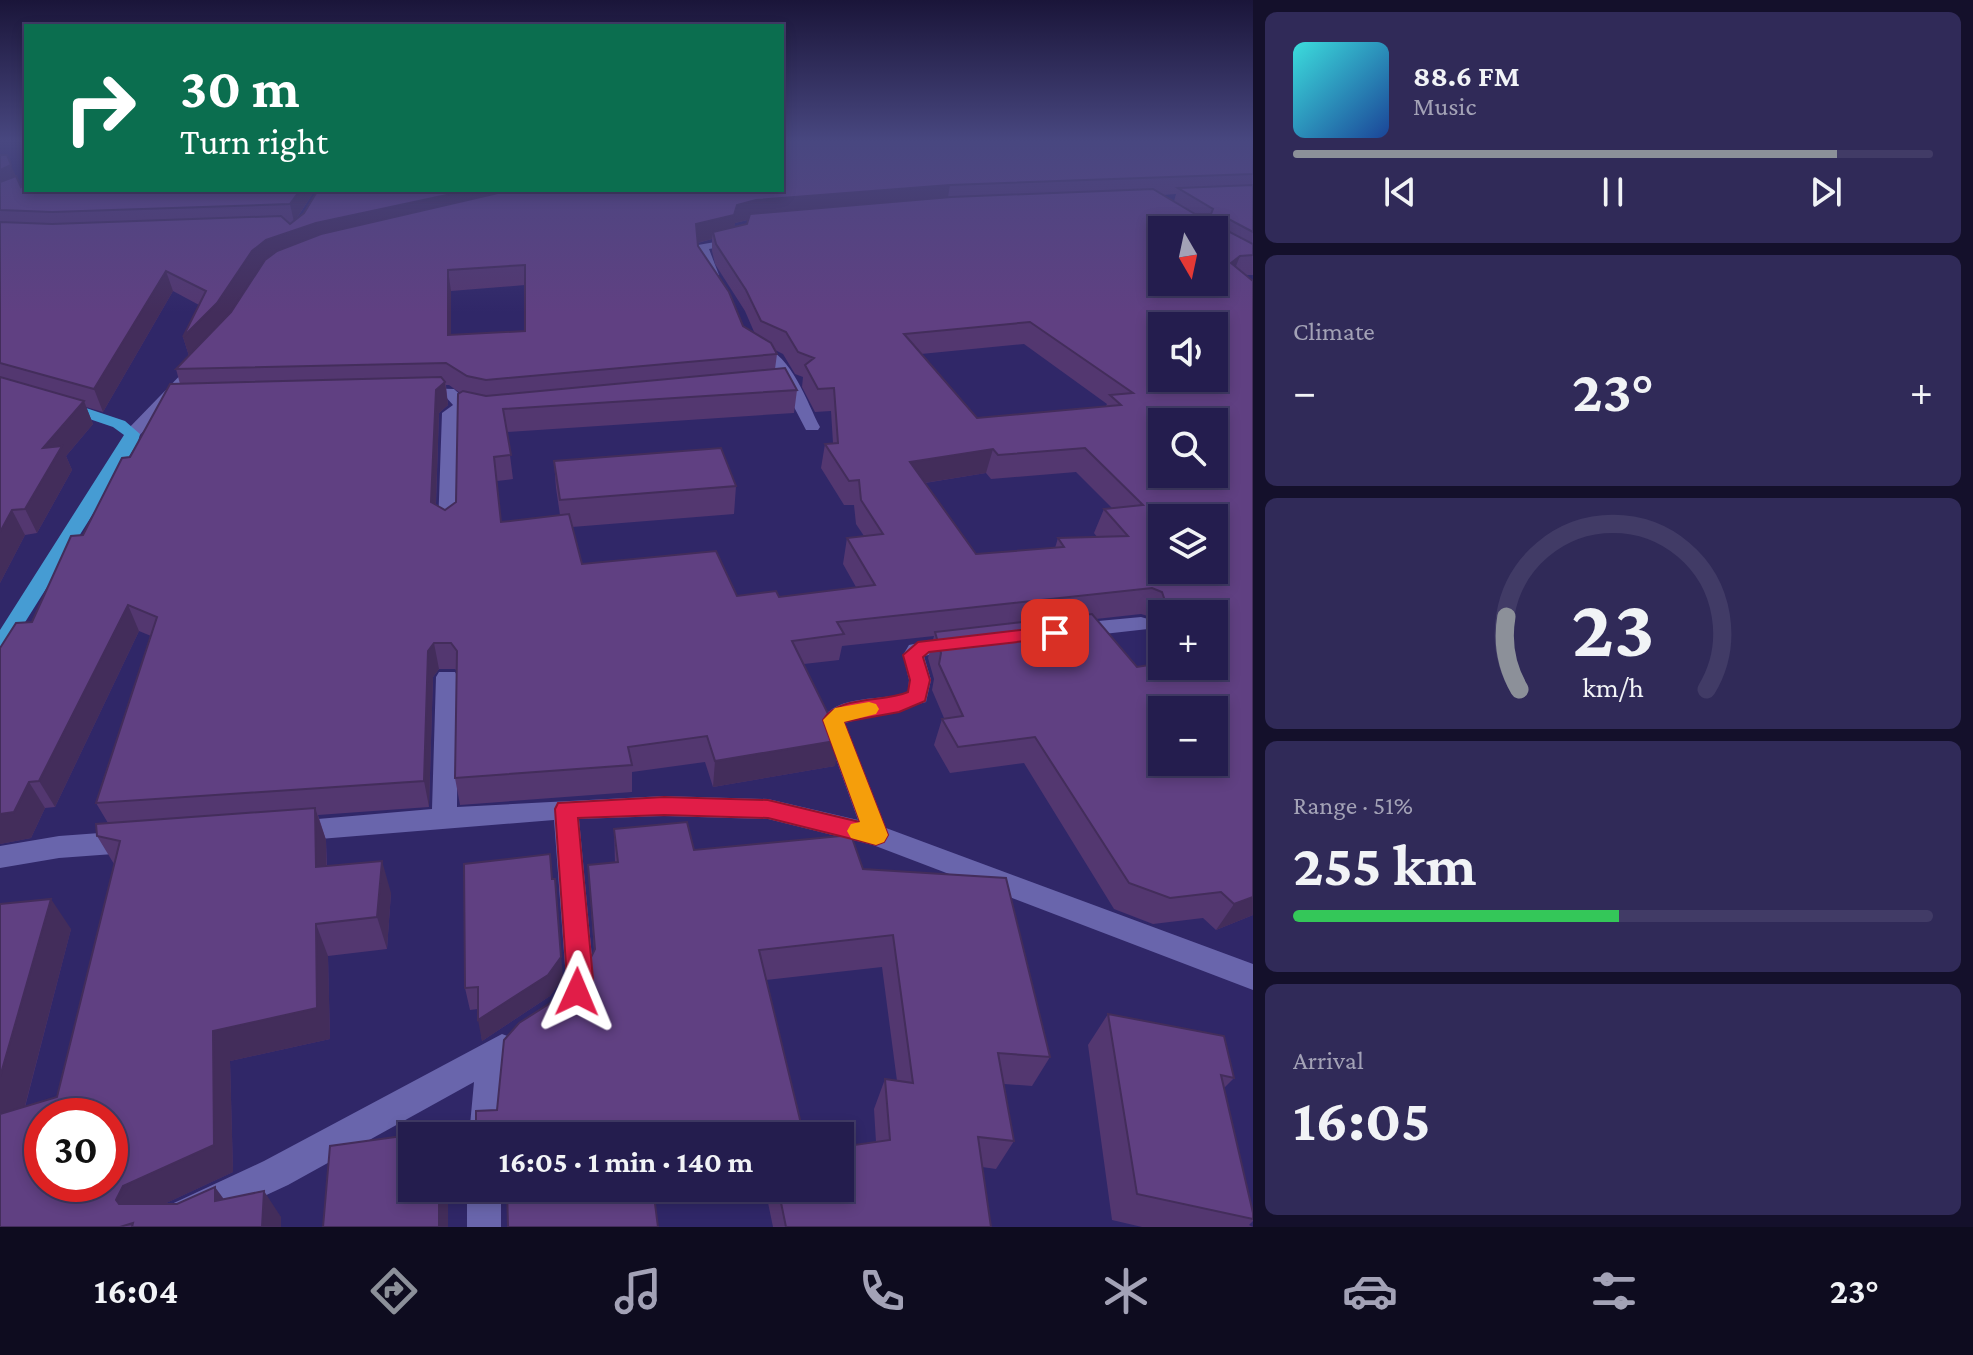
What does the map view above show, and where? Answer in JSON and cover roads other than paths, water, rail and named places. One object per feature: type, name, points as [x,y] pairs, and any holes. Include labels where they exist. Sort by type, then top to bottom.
[{"type":"main road","points":[[0,646],[132,434],[119,424],[41,400]]},
{"type":"street","points":[[721,289],[706,265],[702,247],[740,240],[740,228]]},
{"type":"street","points":[[744,332],[751,347],[777,360],[812,427]]},
{"type":"street","points":[[132,434],[174,400],[181,378],[209,351]]},
{"type":"street","points":[[402,393],[449,392],[463,406]]},
{"type":"street","points":[[447,527],[450,413],[463,406],[504,409]]},
{"type":"street","points":[[1048,633],[1141,624]]},
{"type":"street","points":[[876,835],[833,720],[842,713],[899,705],[918,696],[920,680],[913,655],[916,650],[986,639]]},
{"type":"street","points":[[444,819],[447,677]]},
{"type":"street","points":[[272,832],[566,809],[664,806],[768,809],[876,835],[1253,977]]},
{"type":"street","points":[[545,1021],[569,1006],[580,979],[566,809]]},
{"type":"street","points":[[0,857],[59,847],[150,840]]},
{"type":"street","points":[[160,1227],[276,1173],[508,1044],[485,1106],[485,1122]]},
{"type":"street","points":[[484,1202],[484,1227]]}]
